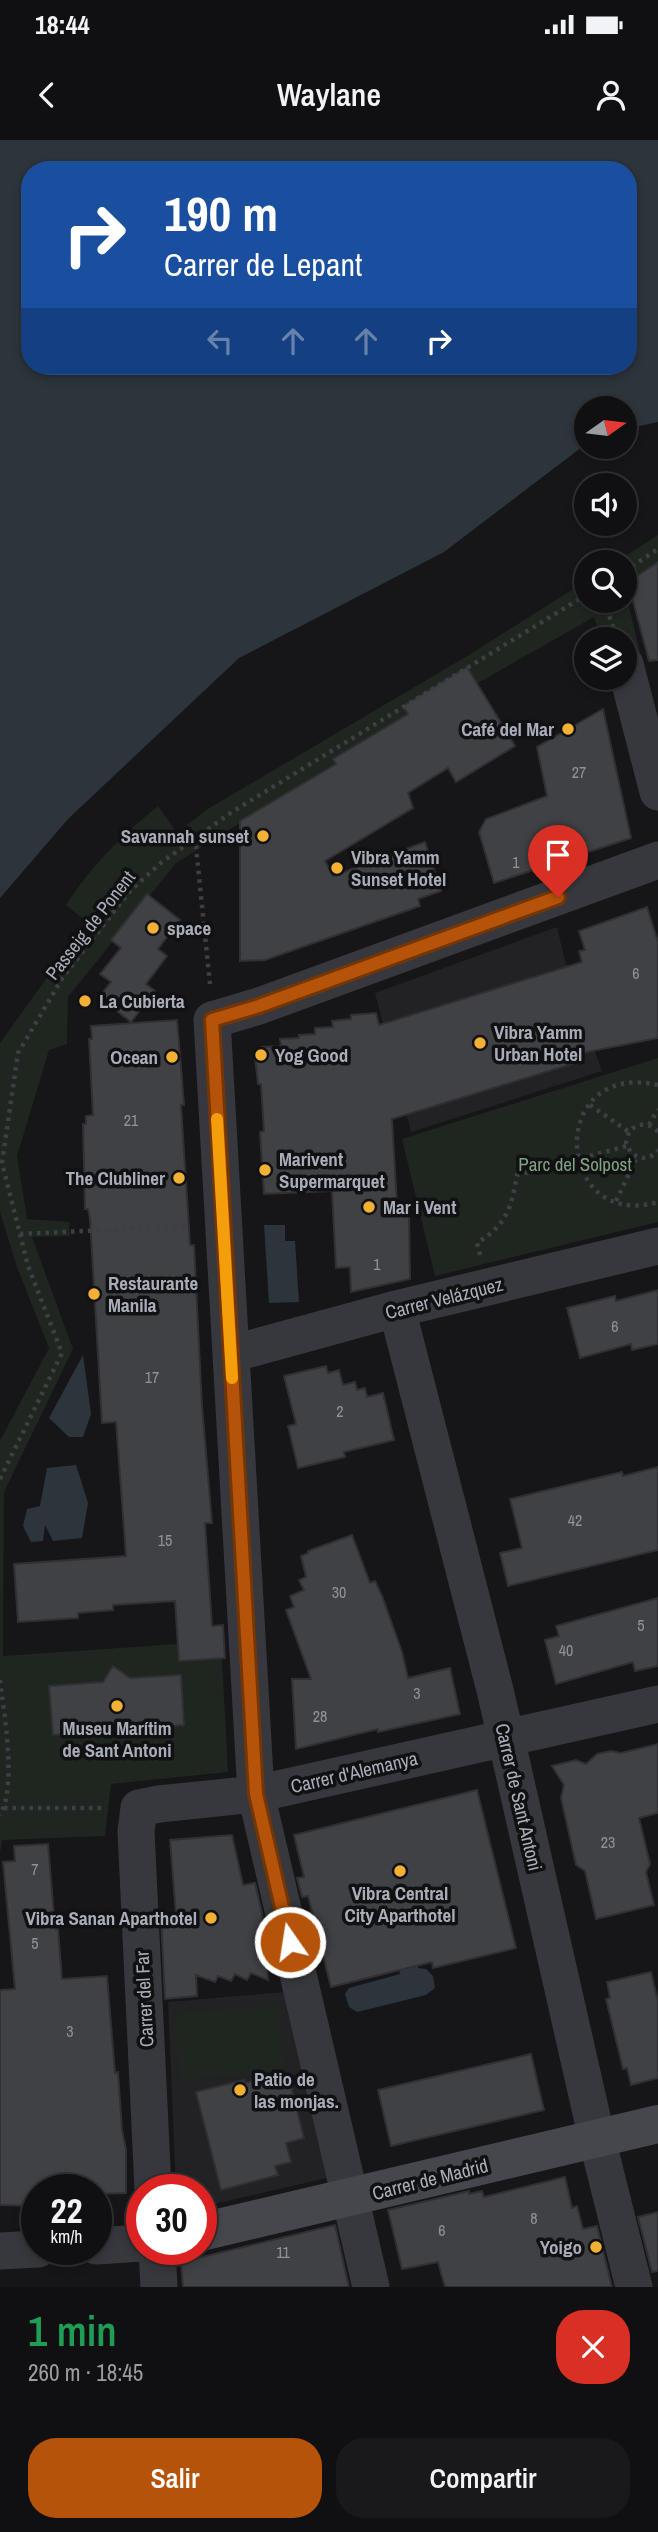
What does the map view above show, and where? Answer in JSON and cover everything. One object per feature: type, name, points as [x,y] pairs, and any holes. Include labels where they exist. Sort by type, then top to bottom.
[{"type":"street","points":[[632,690],[658,792]]},
{"type":"street","points":[[371,2287],[256,1794],[212,1020],[259,1006],[658,860]]},
{"type":"street","name":"Carrer Velázquez","points":[[231,1354],[397,1309],[658,1246]]},
{"type":"street","name":"Carrer de Sant Antoni","points":[[397,1309],[506,1739],[597,2139],[634,2287]]},
{"type":"street","name":"Carrer d'Alemanya","points":[[139,1808],[256,1794],[658,1704]]},
{"type":"street","name":"Carrer del Far","points":[[139,1808],[136,1840],[152,2174]]},
{"type":"street","name":"Carrer de Madrid","points":[[217,2228],[658,2124]]},
{"type":"street","points":[[0,2251],[21,2250]]},
{"type":"street","points":[[158,2265],[159,2287]]},
{"type":"path","points":[[637,562],[658,549]]},
{"type":"path","name":"Passeig de Ponent","points":[[0,1479],[62,1353],[28,1266],[2,1163],[18,1053],[63,977],[130,891],[195,837],[574,602]]},
{"type":"path","points":[[195,837],[212,1020]]},
{"type":"path","points":[[658,1085],[641,1081],[621,1083],[603,1092],[590,1105],[578,1125],[575,1145],[579,1166],[590,1183],[605,1197],[624,1205],[658,1202]]},
{"type":"path","points":[[590,1105],[629,1132]]},
{"type":"path","points":[[649,1125],[658,1109]]},
{"type":"path","points":[[658,1132],[649,1125],[638,1125],[629,1132],[627,1146],[631,1153],[646,1159],[658,1151]]},
{"type":"path","points":[[487,1287],[477,1243],[506,1219],[517,1175],[627,1146]]},
{"type":"path","points":[[615,1201],[637,1157]]},
{"type":"path","points":[[20,1234],[223,1224]]},
{"type":"path","points":[[0,1680],[8,1775],[4,1808],[0,1815]]},
{"type":"path","points":[[4,1808],[139,1808]]},
{"type":"shaded area","points":[[0,140],[658,140],[658,422],[637,426],[637,396],[574,396],[574,453],[444,552],[239,658],[68,819],[0,898]]},
{"type":"shaded area","points":[[557,927],[572,990],[602,1071],[411,1132],[375,993]]},
{"type":"shaded area","points":[[264,1225],[285,1225],[285,1241],[295,1241],[299,1302],[269,1303]]},
{"type":"shaded area","points":[[83,1355],[91,1414],[83,1437],[69,1437],[49,1418]]},
{"type":"shaded area","points":[[76,1465],[88,1503],[82,1538],[53,1541],[45,1525],[43,1541],[31,1542],[23,1526],[27,1509],[40,1506],[47,1468]]},
{"type":"shaded area","points":[[411,1939],[418,1968],[426,1969],[433,1976],[435,1988],[426,1995],[357,2012],[349,2007],[345,1994],[349,1988],[400,1974],[393,1943]]},
{"type":"shaded area","name":"Patio de las monjas.","points":[[286,1992],[327,2178],[217,2203],[217,2174],[175,2174],[168,2002]]},
{"type":"green space","points":[[658,535],[658,561],[637,575],[637,550],[635,550]]},
{"type":"green space","points":[[574,589],[574,613],[631,613],[634,627],[597,627],[594,617],[574,627],[323,771],[176,863],[68,997],[67,1044],[49,1050],[17,1156],[27,1219],[69,1222],[70,1236],[32,1237],[73,1349],[4,1492],[3,1656],[221,1641],[228,1772],[111,1784],[105,1836],[2,1840],[0,1853],[0,1441],[49,1348],[17,1267],[0,1212],[0,1043],[87,922],[66,905],[108,852],[158,806],[177,833],[206,810],[469,655]]},
{"type":"green space","name":"Parc del Solpost","points":[[658,1058],[658,1222],[435,1276],[402,1139]]},
{"type":"green space","points":[[279,2005],[284,2071],[180,2080],[174,2014]]},
{"type":"building","points":[[658,562],[658,660],[649,661],[636,613],[637,576]]},
{"type":"building","points":[[467,667],[515,746],[456,782],[448,768],[408,793],[413,808],[325,861],[333,876],[425,842],[441,891],[418,899],[420,906],[265,960],[240,961],[240,821],[336,764],[333,759],[408,714],[403,706]]},
{"type":"building","points":[[603,709],[631,838],[494,883],[479,832],[486,819],[547,796],[537,747]]},
{"type":"building","points":[[147,894],[180,920],[158,949],[167,956],[146,984],[155,991],[131,1022],[99,997],[111,982],[100,974],[121,948],[111,940]]},
{"type":"building","points":[[647,907],[658,942],[658,1038],[572,1055],[575,1063],[392,1119],[397,1205],[401,1205],[401,1214],[409,1214],[410,1279],[351,1292],[350,1267],[336,1268],[332,1191],[264,1194],[260,1132],[264,1131],[261,1084],[258,1084],[255,1058],[258,1058],[258,1052],[262,1052],[261,1047],[281,1046],[280,1039],[315,1034],[315,1028],[333,1027],[332,1021],[351,1019],[351,1015],[376,1013],[379,1025],[582,962],[579,951],[585,950],[579,931]]},
{"type":"building","points":[[177,1020],[190,1245],[194,1245],[202,1406],[212,1523],[205,1523],[212,1626],[223,1625],[225,1658],[179,1661],[175,1601],[113,1605],[113,1610],[78,1613],[78,1618],[18,1622],[14,1564],[126,1556],[116,1422],[102,1423],[90,1219],[88,1209],[85,1209],[83,1124],[86,1124],[86,1116],[93,1115],[89,1039],[92,1039],[91,1026]]},
{"type":"building","points":[[658,1290],[658,1344],[632,1350],[631,1344],[580,1358],[567,1308],[615,1296],[616,1301]]},
{"type":"building","points":[[326,1366],[328,1373],[339,1370],[343,1385],[355,1382],[357,1390],[365,1388],[367,1397],[383,1393],[394,1440],[344,1452],[345,1457],[298,1468],[288,1426],[296,1424],[284,1376]]},
{"type":"building","points":[[658,1467],[658,1550],[508,1586],[500,1553],[522,1548],[510,1499],[622,1472],[623,1476]]},
{"type":"building","points":[[352,1535],[370,1583],[375,1581],[382,1596],[402,1652],[408,1678],[450,1668],[460,1714],[378,1732],[378,1729],[296,1749],[292,1679],[311,1679],[286,1610],[294,1607],[290,1596],[304,1590],[299,1580],[306,1577],[301,1556]]},
{"type":"building","points":[[658,1598],[658,1666],[635,1671],[633,1662],[556,1684],[545,1640],[559,1636],[556,1626]]},
{"type":"building","name":"Museu Marítim de Sant Antoni","points":[[113,1666],[130,1678],[181,1675],[184,1725],[53,1735],[49,1686],[103,1682]]},
{"type":"building","points":[[658,1744],[658,1813],[639,1818],[650,1864],[646,1872],[654,1905],[596,1919],[585,1871],[576,1865],[561,1798],[564,1785],[552,1766],[576,1760],[586,1764],[597,1754],[611,1751],[621,1753]]},
{"type":"building","name":"Vibra Central City Aparthotel","points":[[477,1790],[516,1948],[433,1968],[432,1962],[331,1987],[308,1896],[302,1897],[297,1878],[304,1877],[294,1835]]},
{"type":"building","name":"Vibra Sanan Aparthotel","points":[[232,1835],[243,1885],[255,1883],[262,1913],[268,1980],[251,1973],[247,1980],[235,1974],[231,1981],[218,1976],[215,1982],[196,1975],[197,1996],[165,1999],[161,1917],[176,1915],[170,1840]]},
{"type":"building","points":[[48,1844],[62,1979],[107,1976],[115,2073],[118,2072],[126,2149],[126,2193],[112,2193],[112,2174],[21,2174],[21,2206],[0,2205],[0,1990],[15,1989],[3,1862],[15,1861],[14,1846]]},
{"type":"building","points":[[651,1972],[658,2001],[658,2078],[631,2085],[627,2068],[623,2069],[606,1999],[610,1998],[607,1982]]},
{"type":"building","points":[[531,2054],[544,2110],[391,2146],[378,2090]]},
{"type":"building","points":[[267,2077],[269,2083],[289,2078],[304,2138],[286,2143],[291,2162],[275,2166],[278,2175],[221,2190],[196,2092],[244,2080],[245,2083]]},
{"type":"building","points":[[565,2177],[572,2208],[577,2206],[583,2229],[597,2226],[612,2287],[445,2287],[438,2262],[402,2269],[388,2210],[469,2191],[469,2194],[482,2191],[484,2197]]},
{"type":"building","points":[[658,2212],[658,2271],[652,2272],[638,2217]]},
{"type":"building","points":[[335,2225],[349,2287],[183,2287],[181,2265],[217,2265],[217,2253]]},
{"type":"slow traffic","points":[[217,1119],[232,1378]]},
{"type":"place","name":"Café del Mar","points":[[568,729]]},
{"type":"place","name":"Savannah sunset","points":[[263,836]]},
{"type":"place","name":"Vibra Yamm Sunset Hotel","points":[[337,868]]},
{"type":"place","name":"space","points":[[153,928]]},
{"type":"place","name":"La Cubierta","points":[[85,1001]]},
{"type":"place","name":"Vibra Yamm Urban Hotel","points":[[480,1043]]},
{"type":"place","name":"Yog Good","points":[[261,1055]]},
{"type":"place","name":"Ocean","points":[[172,1057]]},
{"type":"place","name":"Marivent Supermarquet","points":[[265,1170]]},
{"type":"place","name":"The Clubliner","points":[[179,1178]]},
{"type":"place","name":"Mar i Vent","points":[[369,1207]]},
{"type":"place","name":"Restaurante Manila","points":[[94,1294]]},
{"type":"place","name":"Museu Marítim de Sant Antoni","points":[[117,1706]]},
{"type":"place","name":"Vibra Central City Aparthotel","points":[[400,1871]]},
{"type":"place","name":"Vibra Sanan Aparthotel","points":[[211,1918]]},
{"type":"place","name":"Patio de las monjas.","points":[[240,2090]]},
{"type":"place","name":"Yoigo","points":[[596,2247]]},
{"type":"route","points":[[290,1942],[256,1794],[212,1020],[259,1006],[558,897]]}]
